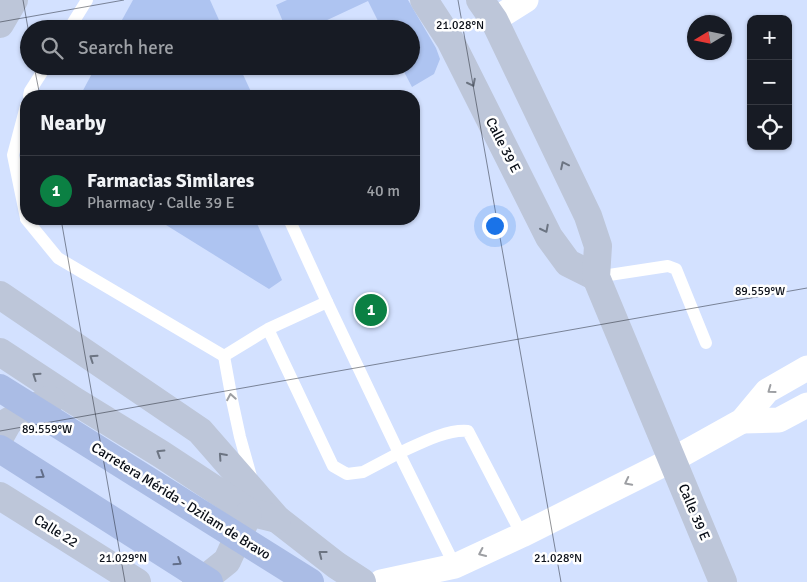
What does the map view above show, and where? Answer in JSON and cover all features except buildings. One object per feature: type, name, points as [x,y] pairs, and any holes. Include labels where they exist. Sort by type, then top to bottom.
[{"type":"main road","name":"Carretera Mérida - Dzilam de Bravo","points":[[0,388],[310,582]]},
{"type":"main road","points":[[0,449],[209,582]]},
{"type":"street","points":[[0,24],[14,0]]},
{"type":"street","name":"Calle 39 E","points":[[424,0],[450,40],[549,237],[568,264],[596,277]]},
{"type":"street","points":[[487,10],[526,0]]},
{"type":"street","name":"Calle 39 E","points":[[487,10],[588,216],[598,246],[596,277],[723,582]]},
{"type":"street","points":[[0,295],[200,431],[253,503]]},
{"type":"street","points":[[0,352],[161,454],[253,503],[278,519],[336,566],[362,582]]},
{"type":"street","points":[[381,582],[455,566],[522,535],[672,460],[742,421],[767,391],[807,368]]},
{"type":"street","points":[[0,437],[9,421],[48,400],[73,400]]},
{"type":"street","points":[[742,421],[779,420],[807,405]]},
{"type":"street","name":"Calle 22","points":[[0,496],[137,582]]},
{"type":"street","points":[[196,582],[206,578],[227,561],[253,503]]},
{"type":"lane","points":[[75,20],[87,0]]},
{"type":"lane","points":[[31,90],[40,75]]},
{"type":"lane","points":[[20,129],[13,155],[20,189]]},
{"type":"lane","points":[[32,225],[58,258],[224,356],[253,503]]},
{"type":"lane","points":[[292,225],[399,453],[455,566]]},
{"type":"lane","points":[[596,277],[668,266],[676,269],[706,343]]},
{"type":"lane","points":[[224,356],[268,329],[327,302]]},
{"type":"lane","points":[[268,329],[332,466],[346,474],[363,472],[399,453],[450,431],[468,431],[522,535]]},
{"type":"shaded area","points":[[133,0],[210,0],[219,20],[122,20]]},
{"type":"shaded area","points":[[287,0],[408,0],[420,20],[378,20],[368,1],[327,20],[282,20],[276,5]]},
{"type":"shaded area","points":[[420,21],[436,48],[440,59],[434,74],[412,87],[406,75],[420,75]]},
{"type":"shaded area","points":[[91,75],[243,75],[250,90],[83,90]]},
{"type":"shaded area","points":[[166,225],[258,225],[282,280],[269,289]]},
{"type":"place","name":"Farmacias Similares","points":[[371,310]]}]
